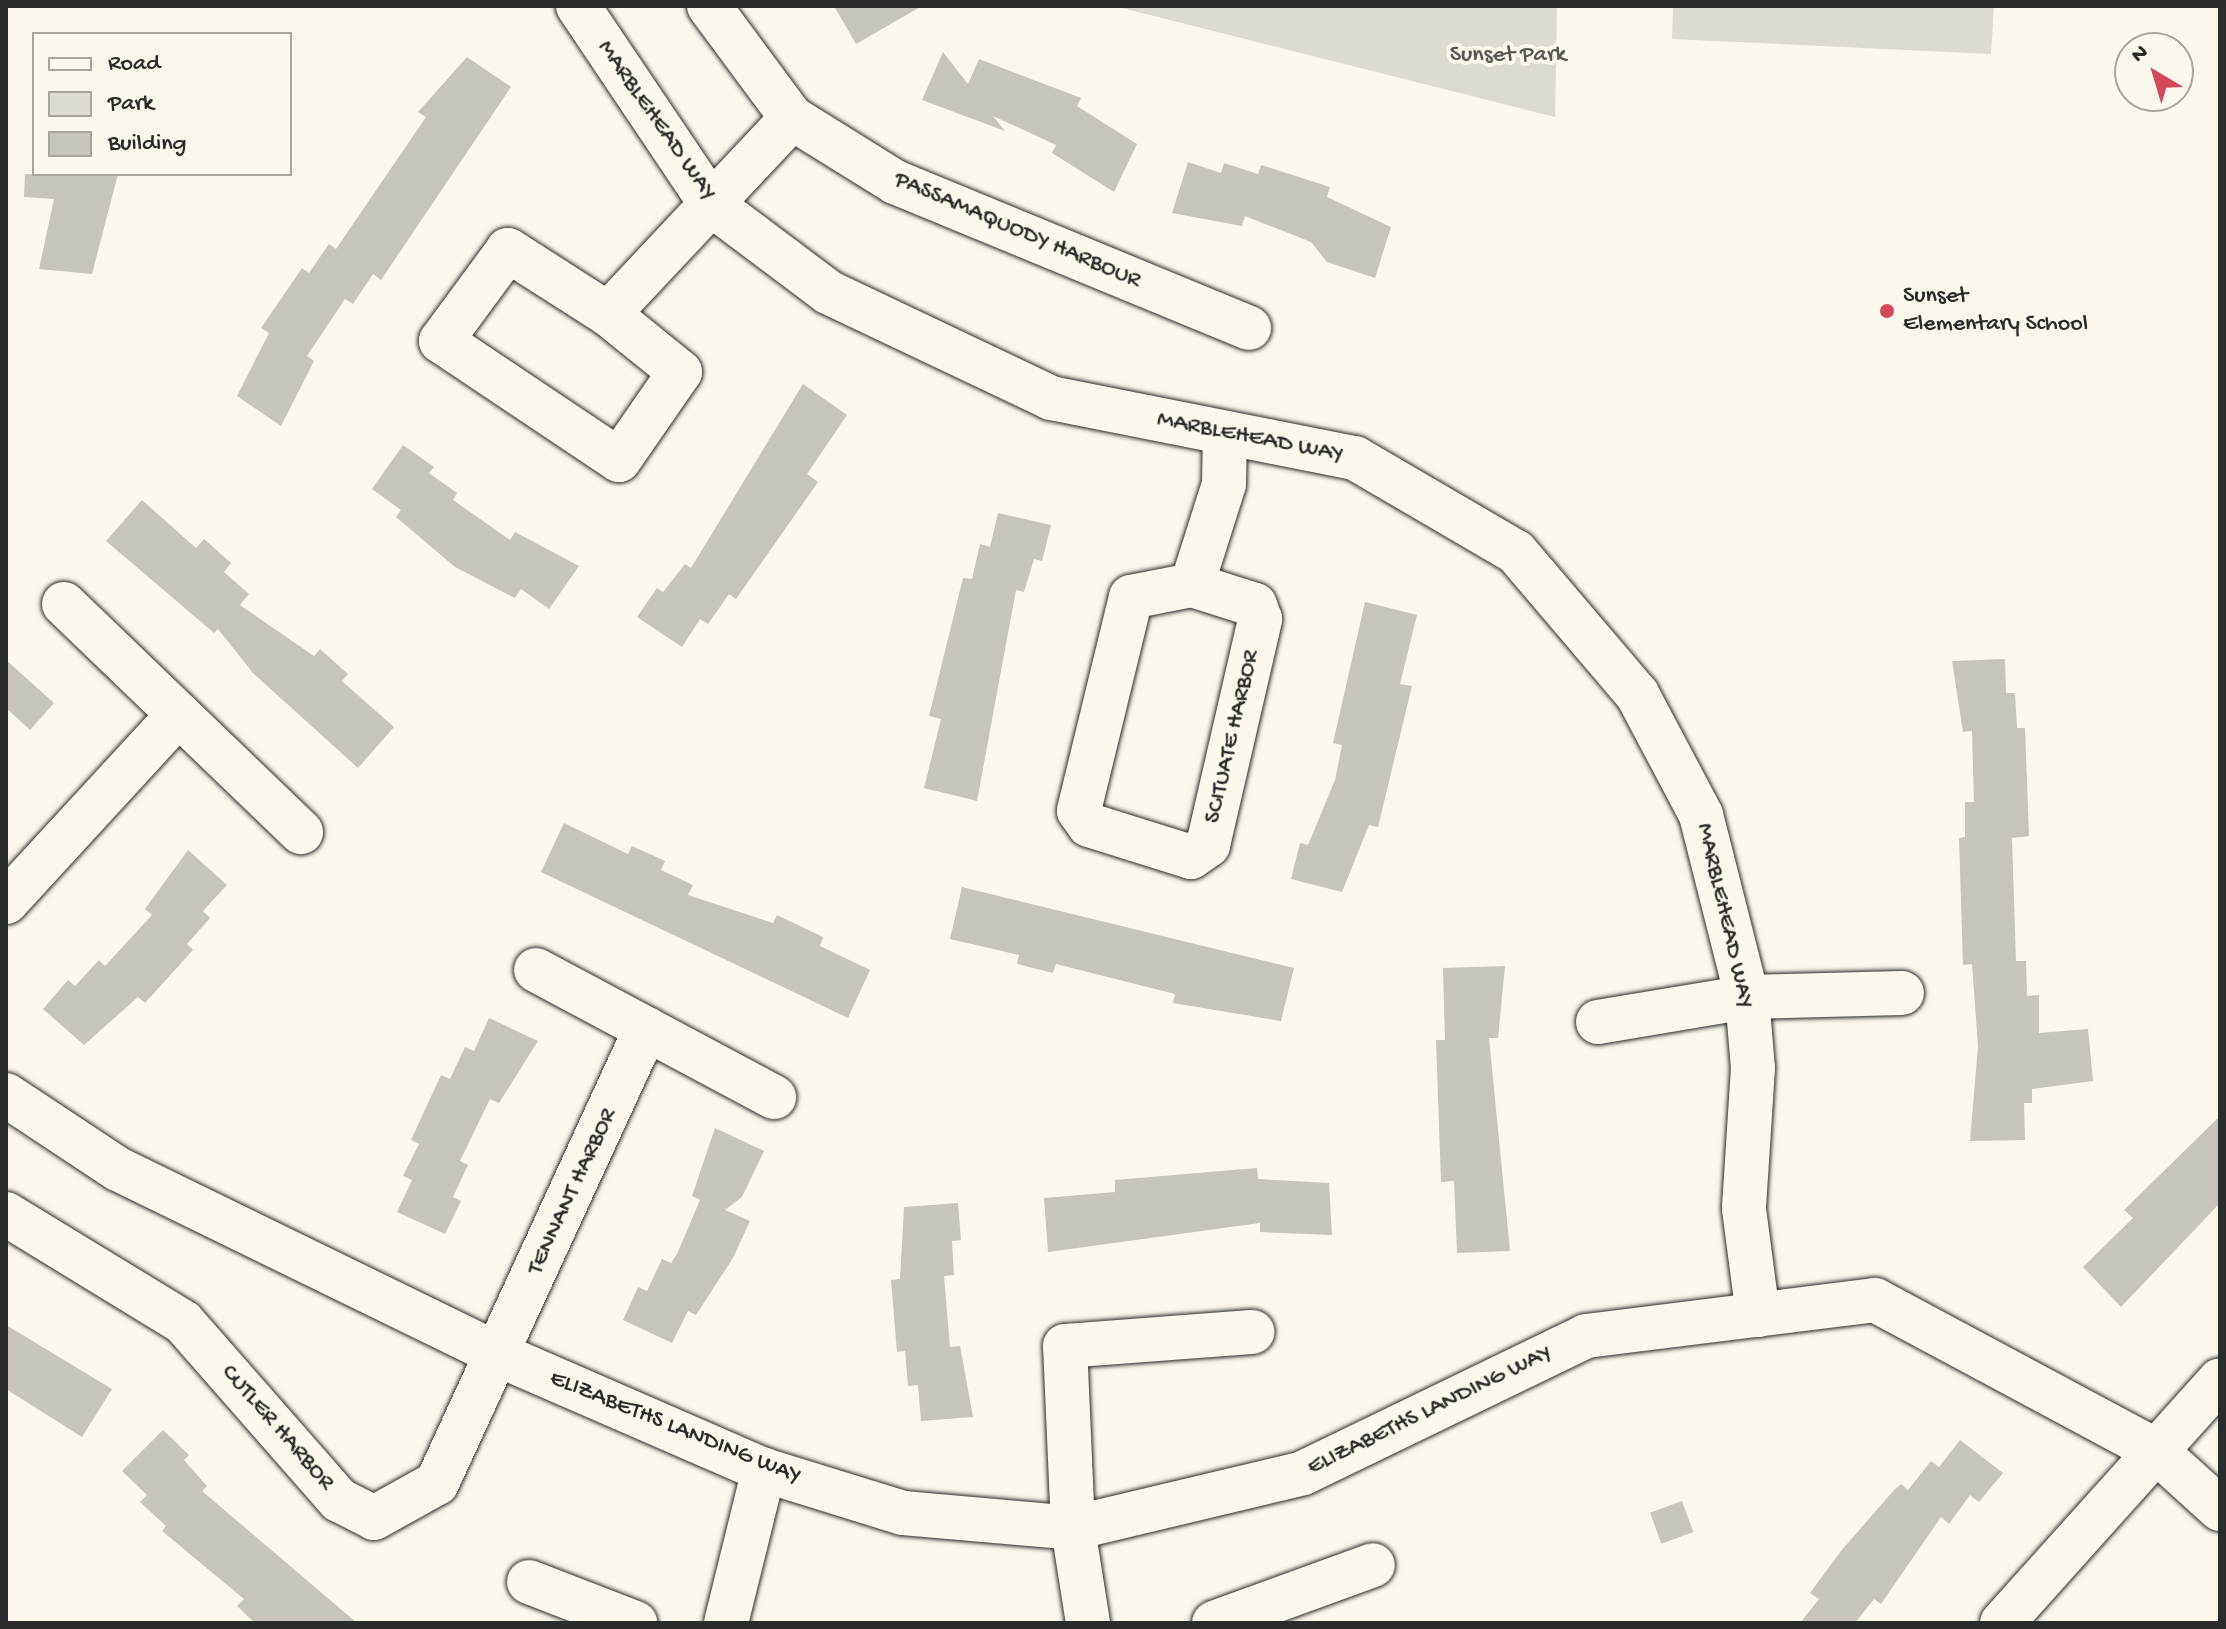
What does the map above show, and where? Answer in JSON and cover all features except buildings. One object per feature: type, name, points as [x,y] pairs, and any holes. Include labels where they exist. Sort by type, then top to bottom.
[{"type":"street","name":"MARBLEHEAD WAY","points":[[578,6],[711,204],[828,292],[1051,398],[1355,458],[1516,552],[1637,694],[1701,815],[1747,997],[1753,1068],[1744,1209],[1758,1315]]},
{"type":"street","name":"PASSAMAQUODY HARBOUR","points":[[709,6],[792,118],[895,182],[1249,328]]},
{"type":"street","points":[[608,314],[792,118]]},
{"type":"street","points":[[508,250],[608,314],[680,372],[619,460],[441,341],[508,250]]},
{"type":"street","points":[[1192,585],[1224,484],[1225,433]]},
{"type":"street","name":"SCITUATE HARBOR","points":[[1192,585],[1255,605],[1260,619],[1208,845],[1191,857],[1089,825],[1079,811],[1131,597],[1192,585]]},
{"type":"street","points":[[64,604],[301,832]]},
{"type":"street","points":[[6,902],[179,714]]},
{"type":"street","points":[[536,970],[774,1097]]},
{"type":"street","points":[[1598,1022],[1747,997],[1902,993]]},
{"type":"street","name":"TENNANT HARBOR","points":[[497,1354],[646,1029]]},
{"type":"street","name":"ELIZABETHS LANDING WAY","points":[[6,1095],[118,1169],[497,1354],[764,1470],[903,1513],[1073,1528],[1303,1473],[1586,1336],[1875,1300],[2155,1450],[2220,1509]]},
{"type":"street","name":"CUTLER HARBOR","points":[[6,1214],[183,1322],[339,1500],[374,1518],[437,1483],[497,1354]]},
{"type":"street","points":[[1088,1623],[1073,1528],[1065,1346],[1252,1332]]},
{"type":"street","points":[[2002,1623],[2220,1380]]},
{"type":"street","points":[[726,1623],[764,1470]]},
{"type":"street","points":[[1214,1623],[1373,1565]]},
{"type":"street","points":[[529,1582],[635,1623]]},
{"type":"green space","name":"Sunset Park","points":[[1114,6],[1557,6],[1555,117]]},
{"type":"green space","points":[[1673,6],[1994,6],[1991,54],[1672,39]]},
{"type":"place","name":"Sunset Elementary School","points":[[1887,311]]}]
